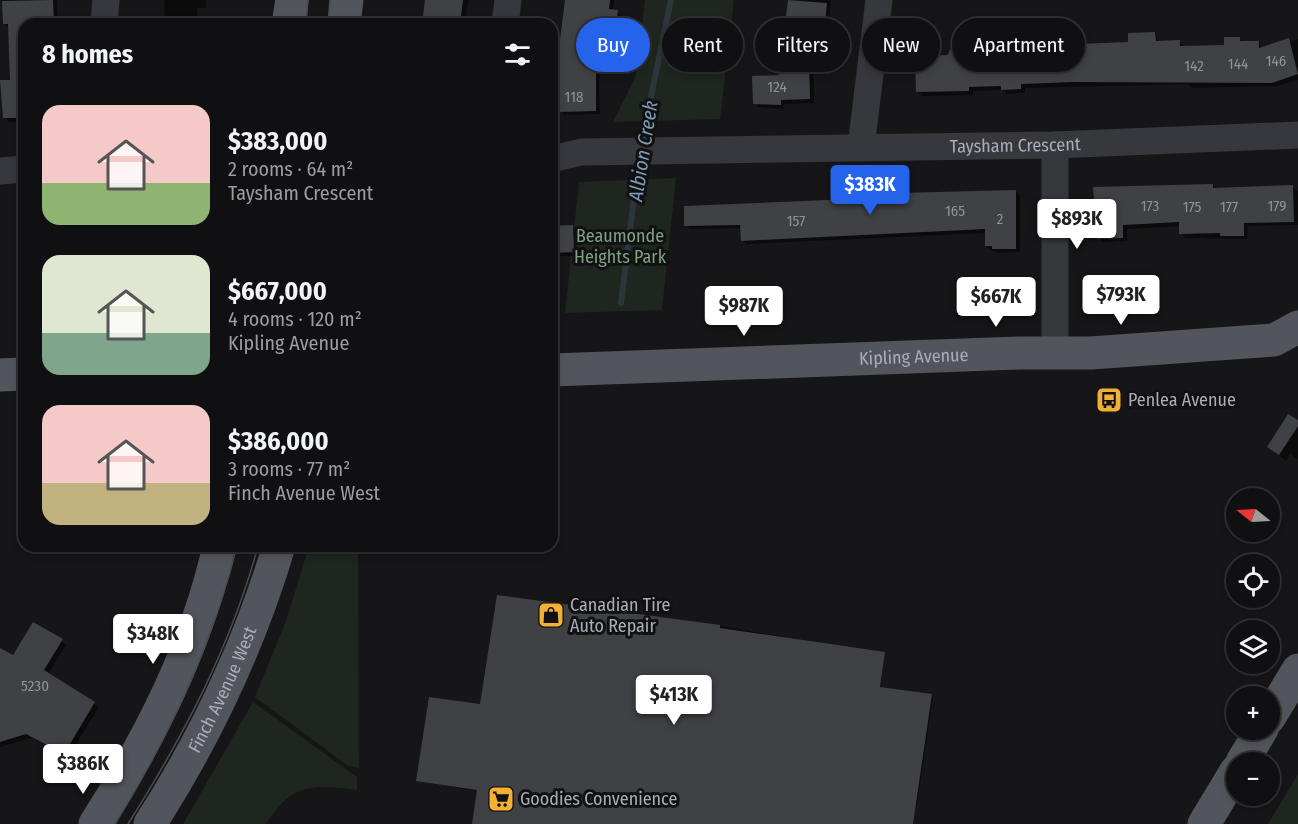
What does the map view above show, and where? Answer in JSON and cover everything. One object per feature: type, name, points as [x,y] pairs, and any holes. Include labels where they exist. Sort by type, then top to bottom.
[{"type":"main road","points":[[289,18],[292,0]]},
{"type":"main road","points":[[345,18],[347,0]]},
{"type":"main road","name":"Kipling Avenue","points":[[558,370],[1091,353],[1290,342]]},
{"type":"main road","points":[[0,375],[18,374]]},
{"type":"main road","points":[[95,824],[151,731],[178,673],[203,604],[217,552]]},
{"type":"main road","name":"Finch Avenue West","points":[[150,824],[219,704],[241,655],[277,552]]},
{"type":"main road","points":[[1280,700],[1298,670]]},
{"type":"main road","points":[[1204,824],[1226,788]]},
{"type":"street","points":[[104,18],[106,0]]},
{"type":"street","points":[[506,18],[508,0]]},
{"type":"street","points":[[861,147],[879,0]]},
{"type":"street","name":"Taysham Crescent","points":[[558,158],[581,152],[1055,145],[1298,135]]},
{"type":"street","points":[[1055,145],[1055,353]]},
{"type":"street","points":[[0,171],[18,170]]},
{"type":"green space","points":[[645,0],[734,0],[732,18],[662,18],[662,72],[726,72],[720,119],[613,122],[636,72],[650,72],[650,18],[643,18]]},
{"type":"green space","name":"Beaumonde Heights Park","points":[[676,178],[662,310],[565,313],[579,182]]},
{"type":"green space","points":[[307,552],[358,552],[359,768],[347,765],[255,697],[286,621]]},
{"type":"green space","points":[[253,702],[357,777],[357,790],[327,787],[304,789],[285,801],[266,824],[183,824]]},
{"type":"green space","points":[[1298,774],[1298,824],[1268,824]]},
{"type":"building","points":[[53,0],[54,18],[18,18],[18,118],[3,118],[0,80],[10,80],[8,24],[3,24],[2,1]]},
{"type":"building","points":[[425,0],[463,0],[461,18],[423,18]]},
{"type":"building","points":[[565,0],[610,0],[609,9],[618,10],[617,18],[576,18],[576,72],[596,72],[596,111],[559,112],[558,56]]},
{"type":"building","points":[[788,0],[827,3],[825,18],[786,18]]},
{"type":"building","points":[[1155,32],[1156,41],[1180,40],[1180,46],[1224,45],[1224,37],[1240,37],[1240,41],[1259,41],[1259,48],[1289,38],[1298,74],[1272,83],[1074,82],[1021,84],[1021,89],[1001,90],[1001,86],[969,87],[969,91],[916,92],[915,72],[940,72],[940,55],[948,55],[950,49],[952,49],[952,72],[1085,72],[1085,44],[1128,42],[1128,33]]},
{"type":"building","points":[[779,72],[809,72],[810,99],[781,100],[781,105],[753,104],[752,76],[779,75]]},
{"type":"building","points":[[1213,184],[1213,188],[1293,185],[1294,222],[1244,223],[1244,236],[1220,236],[1220,233],[1179,234],[1179,222],[1123,225],[1123,238],[1097,239],[1093,187]]},
{"type":"building","points":[[1016,190],[1016,249],[992,249],[992,246],[985,246],[985,229],[741,241],[740,225],[684,226],[684,206],[898,197],[898,193]]},
{"type":"building","points":[[573,225],[574,252],[558,253],[558,226]]},
{"type":"building","points":[[1288,414],[1298,420],[1298,426],[1279,455],[1267,447]]},
{"type":"building","points":[[497,595],[720,625],[720,628],[885,652],[880,687],[932,694],[913,824],[472,824],[477,790],[416,781],[429,697],[480,704]]},
{"type":"building","points":[[33,622],[63,639],[44,670],[95,702],[64,754],[26,734],[0,742],[0,648],[13,655]]},
{"type":"waterway","name":"Albion Creek","points":[[641,145],[671,0]]},
{"type":"waterway","name":"Albion Creek","points":[[621,303],[639,158]]},
{"type":"tram line","points":[[306,18],[308,0]]},
{"type":"tram line","points":[[328,18],[330,0]]},
{"type":"tram line","points":[[115,824],[153,758],[187,690],[215,619],[235,552]]},
{"type":"tram line","points":[[128,824],[168,758],[204,690],[234,619],[256,552]]},
{"type":"place","name":"Penlea Avenue","points":[[1109,400]]},
{"type":"place","name":"Canadian Tire Auto Repair","points":[[551,615]]},
{"type":"place","name":"Goodies Convenience","points":[[501,799]]}]
